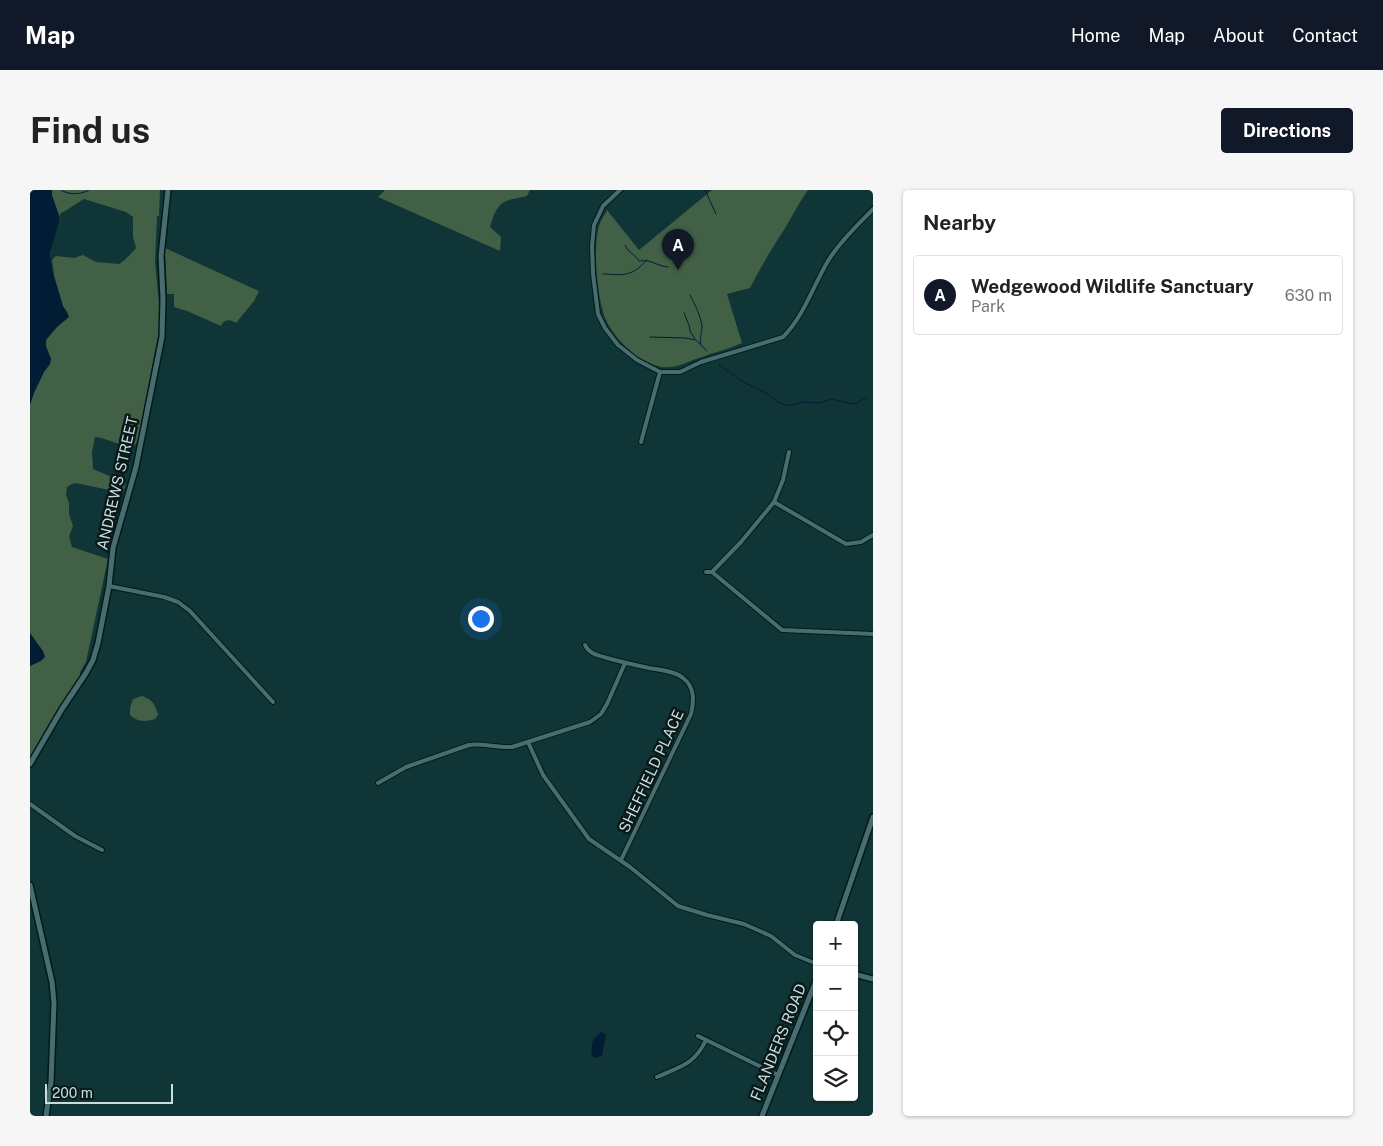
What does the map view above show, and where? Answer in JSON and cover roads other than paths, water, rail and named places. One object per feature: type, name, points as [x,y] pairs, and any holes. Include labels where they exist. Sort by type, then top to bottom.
[{"type":"street","name":"ANDREWS STREET","points":[[30,764],[62,708],[86,673],[93,660],[98,643],[109,586],[113,548],[136,467],[162,337],[161,256],[168,190]]},
{"type":"street","points":[[620,190],[603,206],[594,225],[592,246],[593,274],[598,314],[604,328],[618,344],[637,360],[660,372],[680,372],[701,362],[783,337],[794,327],[836,248],[873,209]]},
{"type":"street","points":[[641,442],[660,372]]},
{"type":"street","points":[[712,572],[741,542],[774,502],[784,480],[789,452]]},
{"type":"street","points":[[774,502],[846,544],[862,542],[873,535]]},
{"type":"street","points":[[706,572],[712,572],[782,630],[873,634]]},
{"type":"street","points":[[109,586],[154,594],[178,602],[190,611],[273,702]]},
{"type":"street","name":"SHEFFIELD PLACE","points":[[585,645],[587,650],[592,653],[625,663],[673,673],[683,678],[690,686],[693,694],[694,702],[691,714],[621,860]]},
{"type":"street","points":[[378,783],[406,767],[469,745],[512,747],[590,722],[601,714],[607,704],[625,663]]},
{"type":"street","points":[[528,742],[543,774],[589,840],[621,860],[678,906],[744,924],[771,936],[795,955],[813,962]]},
{"type":"street","points":[[30,804],[75,836],[102,850]]},
{"type":"street","points":[[837,921],[873,817]]},
{"type":"street","points":[[30,885],[52,982],[54,1003],[51,1082],[46,1116]]},
{"type":"street","points":[[858,975],[873,979]]},
{"type":"street","name":"FLANDERS ROAD","points":[[762,1116],[813,988]]},
{"type":"street","points":[[698,1036],[778,1075]]},
{"type":"street","points":[[657,1077],[693,1060],[706,1040]]},
{"type":"water","points":[[30,190],[52,190],[60,218],[50,253],[52,269],[63,306],[69,317],[46,340],[46,346],[51,359],[50,364],[44,372],[30,405]]},
{"type":"water","points":[[30,633],[45,657],[30,666]]},
{"type":"water","points":[[602,1032],[606,1035],[602,1056],[595,1058],[592,1055],[591,1048],[596,1036]]},
{"type":"waterway","points":[[61,190],[75,194],[89,190]]},
{"type":"waterway","points":[[705,190],[716,214]]},
{"type":"waterway","points":[[625,245],[639,261],[647,261],[668,267]]},
{"type":"waterway","points":[[603,274],[627,274],[636,270],[647,260]]},
{"type":"waterway","points":[[690,295],[698,311],[701,323],[701,344]]},
{"type":"waterway","points":[[684,313],[695,339]]},
{"type":"waterway","points":[[650,337],[696,340],[707,351]]},
{"type":"waterway","points":[[719,365],[745,383],[785,405],[802,402],[820,403],[831,399],[854,404],[866,398]]},
{"type":"place","name":"Wedgewood Wildlife Sanctuary","points":[[678,270]]}]
